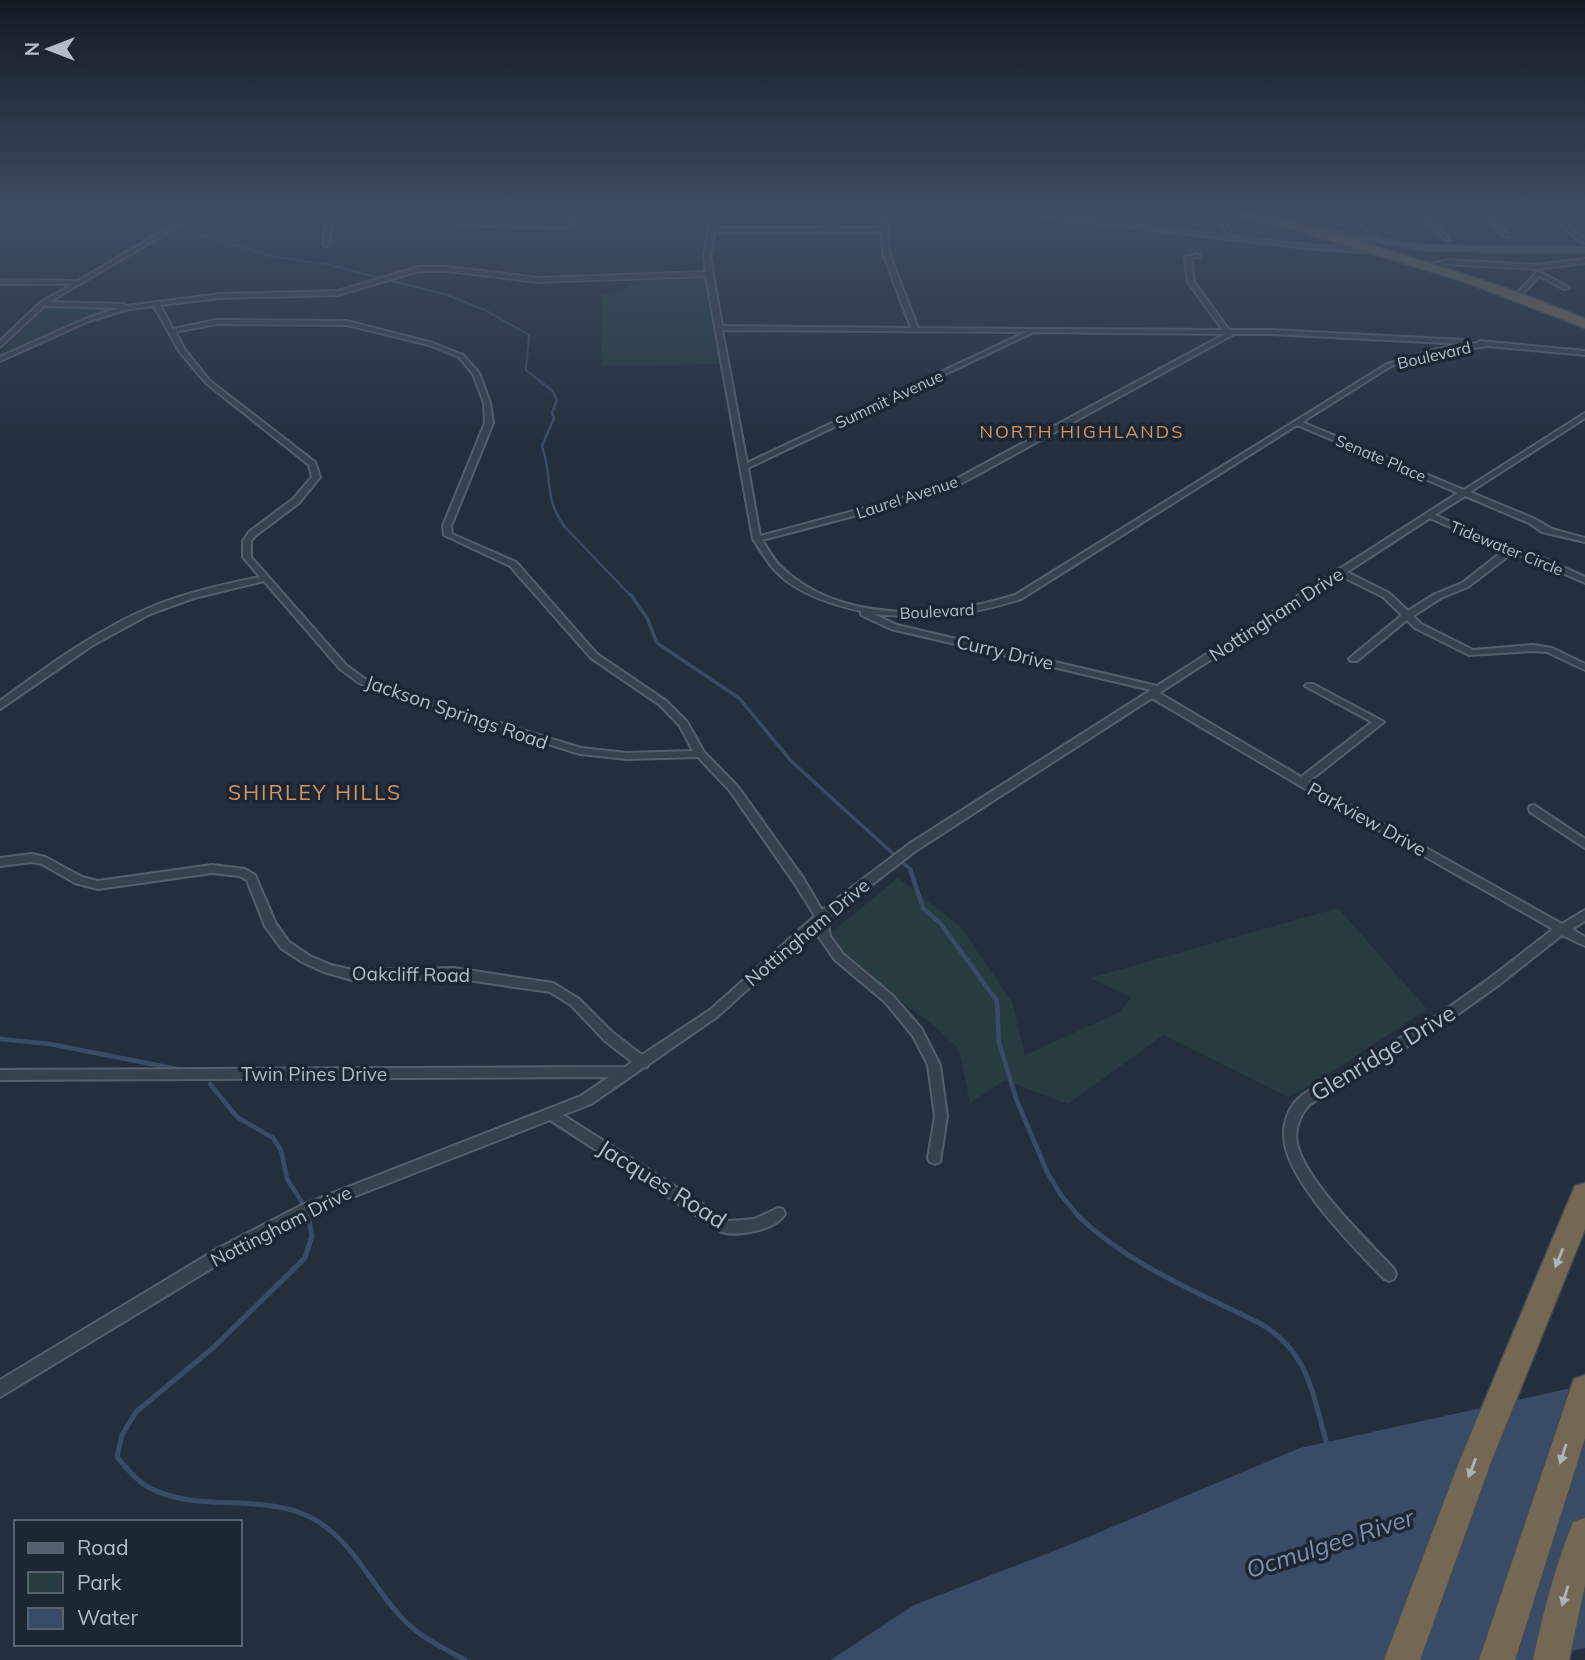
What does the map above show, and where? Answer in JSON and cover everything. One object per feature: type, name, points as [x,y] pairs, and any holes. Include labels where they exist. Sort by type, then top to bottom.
[{"type":"highway","points":[[1498,289],[1585,324]]},
{"type":"highway","points":[[1402,1660],[1475,1462],[1585,1195]]},
{"type":"highway","points":[[1497,1660],[1585,1390]]},
{"type":"highway","points":[[1551,1660],[1562,1605],[1585,1534]]},
{"type":"street","points":[[0,345],[42,304],[64,289]]},
{"type":"street","points":[[0,359],[87,320],[128,307],[220,296],[328,294],[345,289]]},
{"type":"street","name":"Boulevard","points":[[712,289],[757,539],[765,554],[786,575],[817,594],[855,608],[899,614],[944,614],[985,608],[1018,597],[1377,372],[1401,360],[1437,351],[1487,344]]},
{"type":"street","points":[[900,289],[915,329]]},
{"type":"street","points":[[1197,289],[1230,331]]},
{"type":"street","points":[[1517,296],[1522,289]]},
{"type":"street","name":"Jackson Springs Road","points":[[156,303],[181,351],[208,382],[251,418],[303,455],[316,470],[316,477],[304,493],[261,525],[247,541],[247,556],[343,667],[362,681],[380,689],[580,751],[627,757],[699,754]]},
{"type":"street","points":[[42,304],[128,307]]},
{"type":"street","points":[[171,331],[216,322],[347,323],[431,344],[468,362],[487,403],[489,423],[447,526],[448,535],[513,564],[594,656],[649,693],[684,724],[699,754],[734,789],[821,917],[825,937],[839,957],[889,999],[917,1032],[934,1065],[940,1116],[935,1158]]},
{"type":"street","points":[[720,328],[1321,333],[1585,353]]},
{"type":"street","name":"Summit Avenue","points":[[745,467],[1034,330]]},
{"type":"street","name":"Laurel Avenue","points":[[757,539],[920,496],[961,480],[1230,331]]},
{"type":"street","name":"Nottingham Drive","points":[[0,1389],[222,1254],[307,1209],[586,1100],[714,1013],[821,917],[899,857],[1585,415]]},
{"type":"street","name":"Senate Place","points":[[1298,422],[1516,520],[1585,540]]},
{"type":"street","name":"Tidewater Circle","points":[[1429,515],[1509,551],[1529,555],[1585,580]]},
{"type":"street","points":[[1354,659],[1408,615],[1438,596],[1465,585],[1509,551]]},
{"type":"street","points":[[1340,572],[1386,596],[1418,626],[1472,653],[1532,648],[1549,650],[1585,667]]},
{"type":"street","points":[[0,706],[81,650],[147,612],[207,591],[267,578]]},
{"type":"street","name":"Curry Drive","points":[[855,608],[894,626],[1155,691]]},
{"type":"street","points":[[1301,782],[1379,722],[1310,686]]},
{"type":"street","name":"Parkview Drive","points":[[1155,691],[1301,782],[1585,942]]},
{"type":"street","points":[[1534,809],[1585,844]]},
{"type":"street","name":"Oakcliff Road","points":[[0,862],[32,859],[45,861],[79,880],[99,885],[212,869],[241,872],[251,878],[271,926],[285,945],[306,959],[328,969],[352,975],[454,973],[553,988],[575,1003],[608,1036],[643,1063]]},
{"type":"street","points":[[1562,929],[1572,926],[1585,914]]},
{"type":"street","name":"Glenridge Drive","points":[[1389,1274],[1337,1217],[1296,1158],[1290,1138],[1294,1111],[1305,1100],[1416,1035],[1472,998],[1529,958],[1562,929]]},
{"type":"street","name":"Twin Pines Drive","points":[[0,1074],[629,1072]]},
{"type":"street","name":"Jacques Road","points":[[551,1114],[727,1227],[743,1229],[756,1226],[778,1214]]},
{"type":"green space","points":[[622,289],[709,289],[727,364],[602,366],[601,295]]},
{"type":"green space","points":[[46,307],[113,309],[57,329],[0,357],[0,353]]},
{"type":"green space","points":[[898,878],[961,927],[1012,1002],[1025,1055],[1120,1012],[1131,997],[1090,978],[1338,908],[1427,1009],[1317,1082],[1288,1097],[1163,1035],[1068,1104],[1005,1080],[970,1103],[959,1049],[933,1025],[821,941]]},
{"type":"water","name":"Ocmulgee River","points":[[1585,1385],[1585,1648],[1532,1660],[831,1660],[914,1605],[1064,1547],[1300,1448]]},
{"type":"waterway","points":[[425,289],[485,310],[529,335],[526,370],[541,382]]},
{"type":"waterway","points":[[539,380],[552,391],[557,400],[552,413],[554,418],[542,446],[557,515],[564,526],[632,597]]},
{"type":"waterway","points":[[631,595],[647,618],[657,643],[739,698],[791,761],[910,869]]},
{"type":"waterway","points":[[910,869],[923,908],[940,923],[997,1001],[999,1043],[1017,1101],[1047,1172],[1079,1217]]},
{"type":"waterway","points":[[0,1039],[50,1044],[177,1069]]},
{"type":"waterway","points":[[210,1084],[237,1117],[273,1138],[281,1150],[287,1179],[303,1204]]},
{"type":"waterway","points":[[1079,1217],[1142,1264],[1261,1324],[1278,1336],[1300,1363],[1307,1378],[1328,1447]]},
{"type":"waterway","points":[[309,1220],[312,1236],[305,1258],[214,1347],[136,1412],[122,1435],[117,1457],[143,1484],[167,1495],[187,1500],[270,1506],[310,1517],[338,1537],[410,1625],[432,1642],[465,1660]]},
{"type":"district","name":"NORTH HIGHLANDS","points":[[1082,432]]},
{"type":"district","name":"SHIRLEY HILLS","points":[[315,793]]}]
